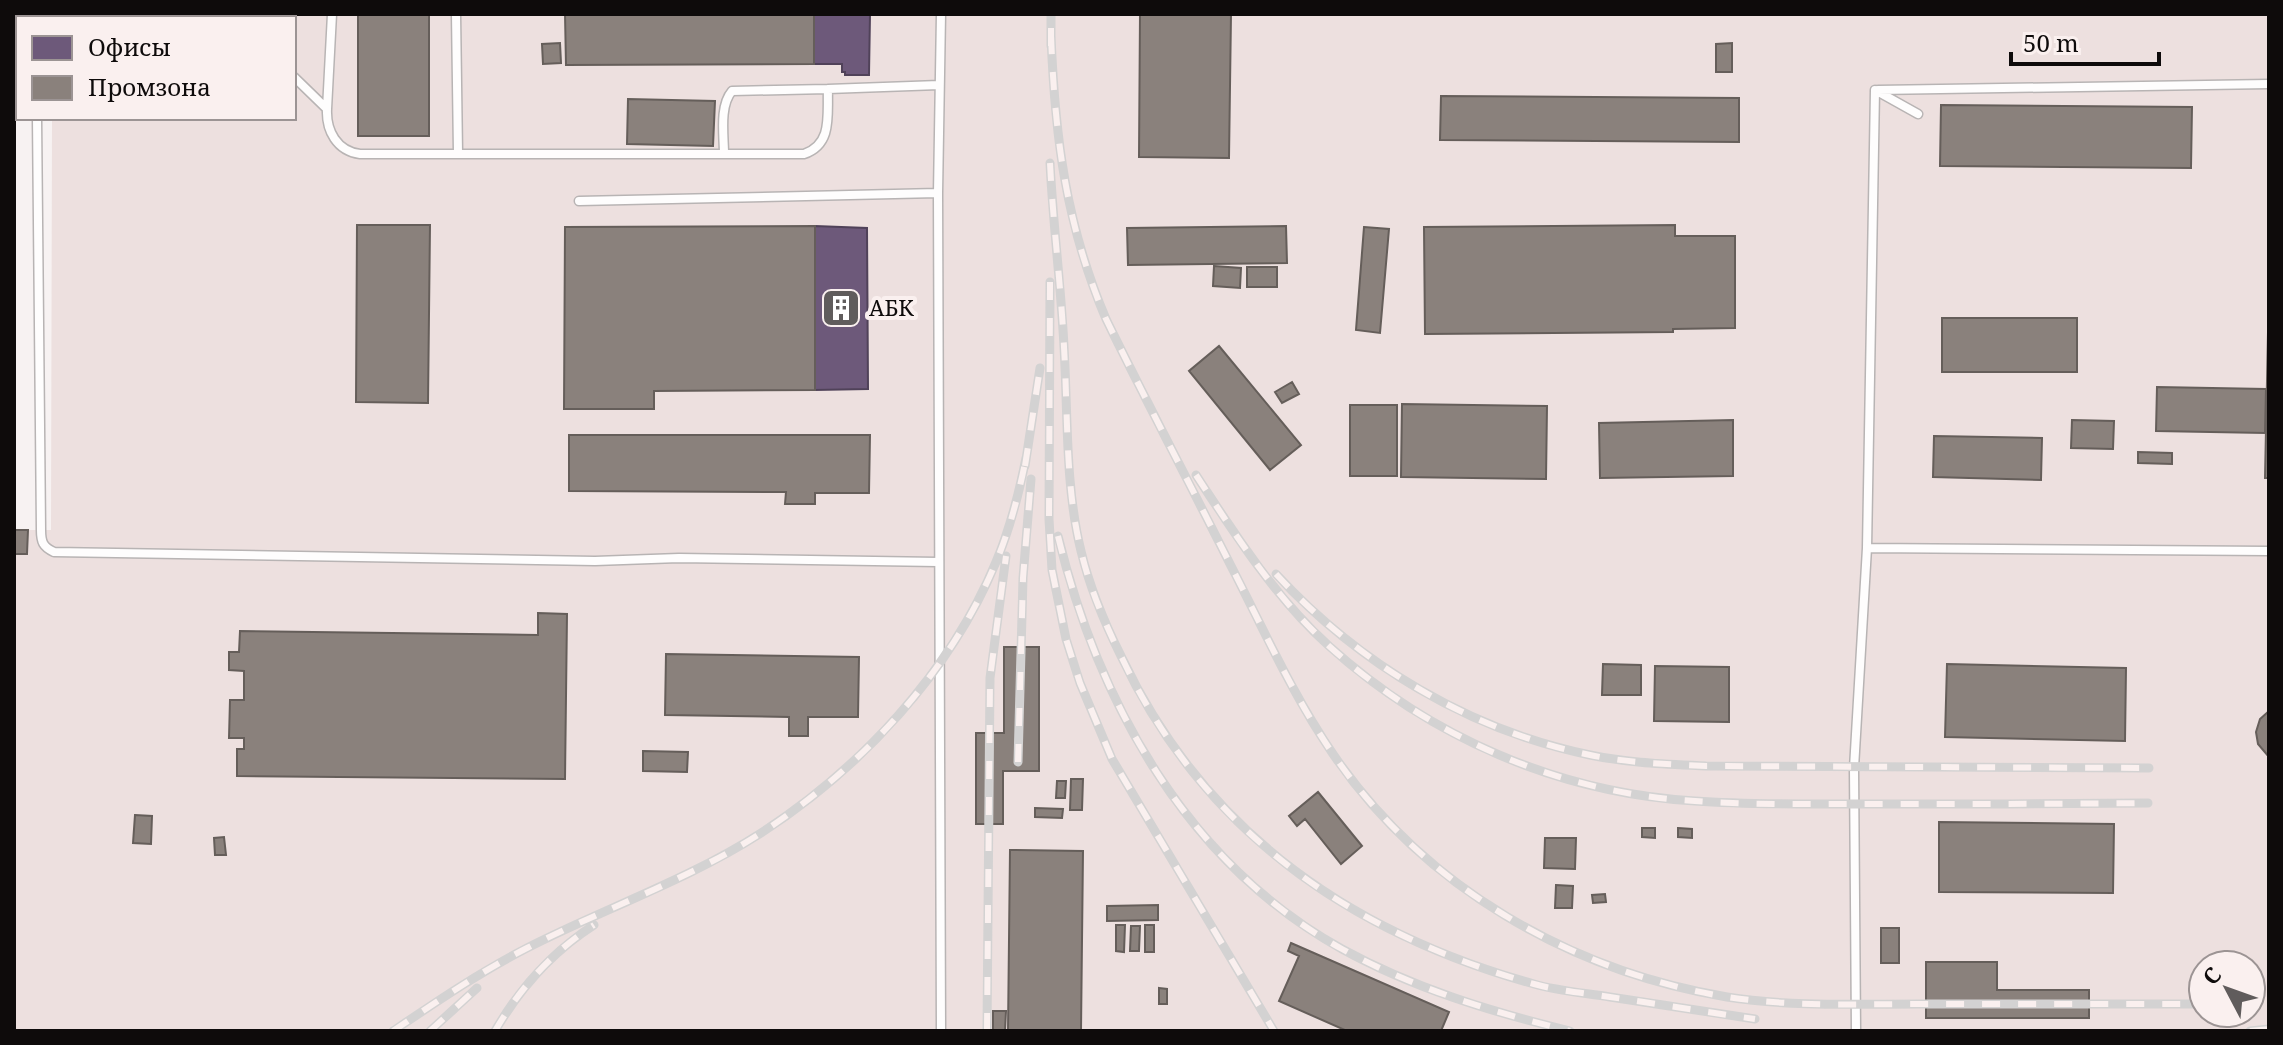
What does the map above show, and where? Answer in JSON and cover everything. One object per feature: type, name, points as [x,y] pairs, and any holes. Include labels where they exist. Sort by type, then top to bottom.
[{"type":"lane","points":[[332,14],[327,120],[331,134],[352,153],[804,154],[816,149],[824,139],[828,89]]},
{"type":"lane","points":[[456,14],[458,153]]},
{"type":"lane","points":[[941,14],[938,193],[941,1031]]},
{"type":"lane","points":[[296,79],[327,109]]},
{"type":"lane","points":[[1875,90],[2269,84]]},
{"type":"lane","points":[[724,154],[725,109],[727,97],[732,91],[939,85]]},
{"type":"lane","points":[[1875,90],[1918,114]]},
{"type":"lane","points":[[1856,1031],[1854,768],[1867,548],[1875,90]]},
{"type":"lane","points":[[37,120],[41,542],[54,552],[563,561],[679,558],[938,562]]},
{"type":"lane","points":[[579,201],[938,193]]},
{"type":"lane","points":[[1867,548],[2269,551]]},
{"type":"shaded area","points":[[53,14],[2269,14],[2269,1031],[14,1031],[14,530],[51,530],[52,120],[296,120],[296,16]]},
{"type":"building: Офисы","points":[[814,14],[870,14],[869,75],[845,75],[842,64],[814,64]]},
{"type":"building: Офисы","name":"АБК","points":[[815,226],[867,228],[868,389],[815,390]]},
{"type":"building: Промзона","points":[[358,14],[429,14],[429,136],[358,136]]},
{"type":"building: Промзона","points":[[565,14],[814,14],[814,64],[566,65]]},
{"type":"building: Промзона","points":[[1140,14],[1231,14],[1229,158],[1139,157]]},
{"type":"building: Промзона","points":[[560,43],[561,63],[543,64],[542,44]]},
{"type":"building: Промзона","points":[[1732,43],[1732,72],[1716,72],[1716,44]]},
{"type":"building: Промзона","points":[[1441,96],[1739,98],[1739,142],[1440,140]]},
{"type":"building: Промзона","points":[[628,99],[715,101],[713,146],[627,144]]},
{"type":"building: Промзона","points":[[1941,105],[2192,107],[2191,168],[1940,166]]},
{"type":"building: Промзона","points":[[357,225],[430,225],[428,403],[356,402]]},
{"type":"building: Промзона","points":[[1675,225],[1675,236],[1735,236],[1735,328],[1673,329],[1673,332],[1425,334],[1424,227]]},
{"type":"building: Промзона","points":[[815,226],[815,390],[654,391],[654,409],[564,409],[565,227]]},
{"type":"building: Промзона","points":[[1286,226],[1287,263],[1128,265],[1127,228]]},
{"type":"building: Промзона","points":[[1364,227],[1389,229],[1380,333],[1356,330]]},
{"type":"building: Промзона","points":[[1214,266],[1241,268],[1240,288],[1213,286]]},
{"type":"building: Промзона","points":[[1247,267],[1277,267],[1277,287],[1247,287]]},
{"type":"building: Промзона","points":[[1942,318],[2077,318],[2077,372],[1942,372]]},
{"type":"building: Промзона","points":[[2268,332],[2269,478],[2265,478]]},
{"type":"building: Промзона","points":[[1219,346],[1301,445],[1270,470],[1189,371]]},
{"type":"building: Промзона","points":[[1292,382],[1299,394],[1282,403],[1275,392]]},
{"type":"building: Промзона","points":[[2157,387],[2266,389],[2265,433],[2156,431]]},
{"type":"building: Промзона","points":[[1402,404],[1547,406],[1546,479],[1401,477]]},
{"type":"building: Промзона","points":[[1350,405],[1397,405],[1397,476],[1350,476]]},
{"type":"building: Промзона","points":[[1733,420],[1733,476],[1600,478],[1599,423]]},
{"type":"building: Промзона","points":[[2072,420],[2114,421],[2113,449],[2071,448]]},
{"type":"building: Промзона","points":[[569,435],[870,435],[869,493],[815,493],[815,504],[785,504],[786,492],[569,491]]},
{"type":"building: Промзона","points":[[1934,436],[2042,438],[2041,480],[1933,477]]},
{"type":"building: Промзона","points":[[2138,452],[2172,453],[2172,464],[2138,463]]},
{"type":"building: Промзона","points":[[14,530],[28,530],[27,554],[14,554]]},
{"type":"building: Промзона","points":[[538,613],[567,614],[565,779],[237,776],[237,749],[244,749],[244,738],[229,738],[230,700],[244,700],[244,671],[229,670],[229,652],[239,652],[240,631],[538,635]]},
{"type":"building: Промзона","points":[[1004,647],[1039,647],[1039,771],[1003,771],[1003,824],[976,824],[976,733],[1004,733]]},
{"type":"building: Промзона","points":[[666,654],[859,657],[858,717],[808,717],[808,736],[789,736],[789,717],[665,715]]},
{"type":"building: Промзона","points":[[1603,664],[1641,665],[1641,695],[1602,695]]},
{"type":"building: Промзона","points":[[1947,664],[2126,668],[2125,741],[1945,737]]},
{"type":"building: Промзона","points":[[1655,666],[1729,667],[1729,722],[1654,721]]},
{"type":"building: Промзона","points":[[2269,711],[2269,757],[2258,744],[2256,732],[2260,719]]},
{"type":"building: Промзона","points":[[643,751],[688,752],[687,772],[643,771]]},
{"type":"building: Промзона","points":[[1071,779],[1083,779],[1082,810],[1070,810]]},
{"type":"building: Промзона","points":[[1057,781],[1066,781],[1065,798],[1056,798]]},
{"type":"building: Промзона","points":[[1318,792],[1362,846],[1341,864],[1305,819],[1297,826],[1289,816]]},
{"type":"building: Промзона","points":[[1035,808],[1063,809],[1062,818],[1035,817]]},
{"type":"building: Промзона","points":[[135,815],[152,816],[151,844],[133,843]]},
{"type":"building: Промзона","points":[[1939,822],[2114,824],[2113,893],[1939,892]]},
{"type":"building: Промзона","points":[[1642,828],[1655,828],[1655,838],[1642,837]]},
{"type":"building: Промзона","points":[[1678,828],[1692,829],[1692,838],[1678,837]]},
{"type":"building: Промзона","points":[[224,837],[226,855],[215,855],[214,838]]},
{"type":"building: Промзона","points":[[1545,838],[1576,838],[1575,869],[1544,868]]},
{"type":"building: Промзона","points":[[1010,850],[1083,851],[1081,1031],[1008,1031]]},
{"type":"building: Промзона","points":[[1556,885],[1573,886],[1572,908],[1555,908]]},
{"type":"building: Промзона","points":[[1605,894],[1606,902],[1593,903],[1592,895]]},
{"type":"building: Промзона","points":[[1158,905],[1158,920],[1107,921],[1107,906]]},
{"type":"building: Промзона","points":[[1116,925],[1125,925],[1124,952],[1116,951]]},
{"type":"building: Промзона","points":[[1145,925],[1154,925],[1154,952],[1145,952]]},
{"type":"building: Промзона","points":[[1131,926],[1140,926],[1139,951],[1130,951]]},
{"type":"building: Промзона","points":[[1881,928],[1899,928],[1899,963],[1881,963]]},
{"type":"building: Промзона","points":[[1291,943],[1449,1012],[1441,1031],[1347,1031],[1279,1001],[1299,956],[1288,951]]},
{"type":"building: Промзона","points":[[1926,962],[1997,962],[1997,990],[2089,990],[2089,1018],[1926,1018]]},
{"type":"building: Промзона","points":[[1159,988],[1167,989],[1167,1004],[1159,1004]]},
{"type":"building: Промзона","points":[[993,1011],[1006,1011],[1005,1031],[993,1031]]},
{"type":"railway","points":[[1051,14],[1051,46]]},
{"type":"railway","points":[[1051,36],[1065,180],[1081,249],[1106,319],[1304,708],[1333,754],[1370,802],[1411,844],[1456,882],[1505,916],[1557,944],[1612,967],[1669,985],[1727,997],[1824,1004],[2187,1004]]},
{"type":"railway","points":[[1050,163],[1063,324],[1070,476],[1081,551],[1098,606],[1122,658],[1156,720],[1196,776],[1241,825],[1290,868],[1345,905],[1404,936],[1467,963],[1543,986],[1755,1019]]},
{"type":"railway","points":[[1050,282],[1049,519],[1052,570],[1066,639],[1080,683],[1112,759],[1274,1031]]},
{"type":"railway","points":[[1025,466],[1040,368]]},
{"type":"railway","points":[[393,1031],[510,957],[733,850],[798,808],[833,779],[898,715],[928,680],[954,642],[996,562],[1014,511],[1026,458]]},
{"type":"railway","points":[[1196,475],[1274,586],[1329,646],[1368,678],[1453,733],[1498,755],[1546,772],[1644,796],[1695,801],[1804,804],[2148,803]]},
{"type":"railway","points":[[1018,762],[1023,578],[1031,479]]},
{"type":"railway","points":[[1058,536],[1098,659],[1125,718],[1157,773],[1195,825],[1238,872],[1287,913],[1369,963],[1453,998],[1570,1031]]},
{"type":"railway","points":[[987,1031],[990,678],[1006,556]]},
{"type":"railway","points":[[1276,574],[1343,637],[1419,689],[1502,729],[1590,755],[1706,766],[2149,768]]},
{"type":"railway","points":[[495,1031],[538,972],[564,947],[594,925]]},
{"type":"railway","points":[[430,1031],[477,988]]},
{"type":"railway","points":[[2250,1031],[2269,1029]]},
{"type":"place","name":"АБК","points":[[841,308]]}]
